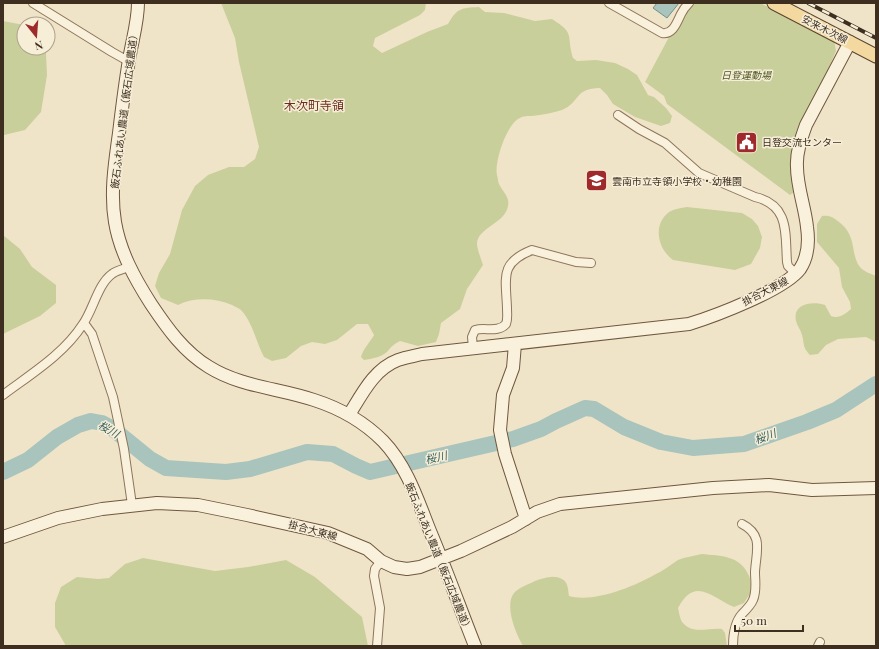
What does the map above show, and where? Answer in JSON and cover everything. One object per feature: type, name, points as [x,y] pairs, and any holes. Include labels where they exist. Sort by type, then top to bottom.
[{"type":"main road","name":"飯石ふれあい農道（飯石広域農道）","points":[[138,3],[128,61],[113,194],[117,229],[129,267],[156,311],[171,332],[183,346],[208,366],[222,374],[251,385],[312,399],[349,415],[383,441],[396,457],[420,504],[475,646]]},
{"type":"main road","name":"安来木次線","points":[[774,3],[876,56]]},
{"type":"main road","name":"掛合大東線","points":[[349,415],[376,374],[390,363],[398,360],[422,354],[666,328],[688,324],[707,319],[756,297],[781,285],[796,274],[807,251],[808,238],[797,167],[801,140],[806,125],[850,42]]},
{"type":"main road","points":[[515,344],[513,368],[503,395],[500,430],[502,443],[526,519]]},
{"type":"main road","name":"掛合大東線","points":[[3,537],[58,518],[102,509],[158,503],[198,505],[246,514],[328,533],[367,549],[381,561],[394,567],[407,569],[420,566],[461,551],[543,510],[560,504],[713,488],[769,485],[812,490],[876,488]]},
{"type":"street","points":[[33,3],[128,61]]},
{"type":"street","points":[[610,3],[665,34],[671,32],[682,12],[689,3]]},
{"type":"street","points":[[618,115],[643,132],[665,143],[699,172],[764,200],[777,209],[784,221],[788,266],[796,274]]},
{"type":"street","points":[[473,348],[472,337],[475,330],[502,328],[506,324],[506,274],[510,264],[516,259],[532,250],[576,262],[591,263]]},
{"type":"street","points":[[3,395],[59,352],[77,334],[84,323],[102,285],[113,273],[129,267]]},
{"type":"street","points":[[84,323],[92,334],[113,397],[124,449],[132,505]]},
{"type":"street","points":[[733,646],[734,631],[737,622],[753,600],[756,585],[755,572],[758,545],[754,532],[742,524]]},
{"type":"street","points":[[377,646],[380,608],[374,576],[375,569],[381,561]]},
{"type":"green space","points":[[221,3],[426,3],[425,10],[420,15],[375,38],[373,46],[382,53],[448,24],[457,12],[468,8],[479,7],[485,12],[504,13],[535,21],[552,19],[560,24],[567,32],[573,58],[577,61],[596,60],[615,63],[628,69],[637,75],[648,95],[654,97],[672,116],[670,123],[661,126],[635,117],[613,104],[600,88],[586,90],[581,93],[572,104],[562,110],[536,116],[524,116],[515,121],[510,127],[502,144],[497,169],[499,183],[508,200],[506,212],[497,222],[481,234],[478,239],[477,245],[483,265],[467,289],[460,309],[441,323],[436,342],[418,346],[400,341],[394,344],[382,355],[364,360],[361,357],[362,354],[374,335],[368,324],[357,324],[337,340],[325,344],[312,342],[301,346],[286,358],[272,361],[264,357],[249,321],[241,310],[232,305],[219,301],[205,299],[185,302],[178,305],[161,298],[155,286],[159,273],[170,254],[182,210],[195,186],[208,175],[229,167],[244,167],[255,159],[259,147],[239,62],[235,38]]},
{"type":"green space","name":"日登運動場","points":[[692,3],[760,3],[827,35],[834,40],[836,51],[792,154],[793,193],[790,195],[667,104],[664,96],[645,82],[669,37]]},
{"type":"green space","points":[[3,21],[16,23],[16,56],[46,56],[47,75],[41,112],[25,130],[4,135]]},
{"type":"green space","points":[[687,207],[742,213],[752,219],[758,226],[762,237],[760,248],[751,264],[735,270],[673,260],[664,250],[661,243],[659,237],[660,223],[669,212],[675,209]]},
{"type":"green space","points":[[822,216],[830,216],[834,218],[845,228],[852,240],[858,264],[863,270],[876,276],[876,342],[866,337],[838,339],[826,345],[818,354],[810,355],[805,348],[797,323],[797,310],[804,305],[815,303],[825,305],[831,316],[837,317],[851,309],[850,302],[842,287],[839,268],[817,242],[817,224]]},
{"type":"green space","points":[[3,235],[20,249],[32,267],[56,285],[56,303],[40,316],[3,334]]},
{"type":"green space","points":[[702,554],[723,556],[735,560],[741,564],[750,578],[751,592],[744,603],[734,607],[711,594],[697,591],[684,598],[678,608],[681,620],[687,627],[697,630],[722,629],[725,633],[727,646],[523,646],[517,634],[512,620],[510,605],[511,599],[518,589],[535,581],[548,577],[556,577],[565,582],[569,596],[579,598],[601,596],[624,589],[645,580],[678,560]]},
{"type":"green space","points":[[143,558],[215,571],[286,560],[315,577],[362,617],[368,646],[66,646],[55,627],[55,603],[61,587],[77,577],[98,579],[109,578],[125,564]]},
{"type":"water","points":[[657,3],[679,3],[667,18],[653,8]]},
{"type":"waterway","name":"桜川","points":[[3,472],[28,460],[57,437],[78,425],[91,421],[102,423],[113,429],[150,459],[166,468],[226,472],[250,469],[307,452],[333,454],[370,472],[513,439],[541,429],[585,408],[594,409],[624,427],[661,442],[693,448],[744,444],[807,422],[836,410],[876,384]]},
{"type":"railway","points":[[808,3],[876,38]]},
{"type":"place","name":"日登交流センター","points":[[747,142]]},
{"type":"place","name":"雲南市立寺領小学校・幼稚園","points":[[596,181]]},
{"type":"district","name":"木次町寺領","points":[[314,105]]}]
